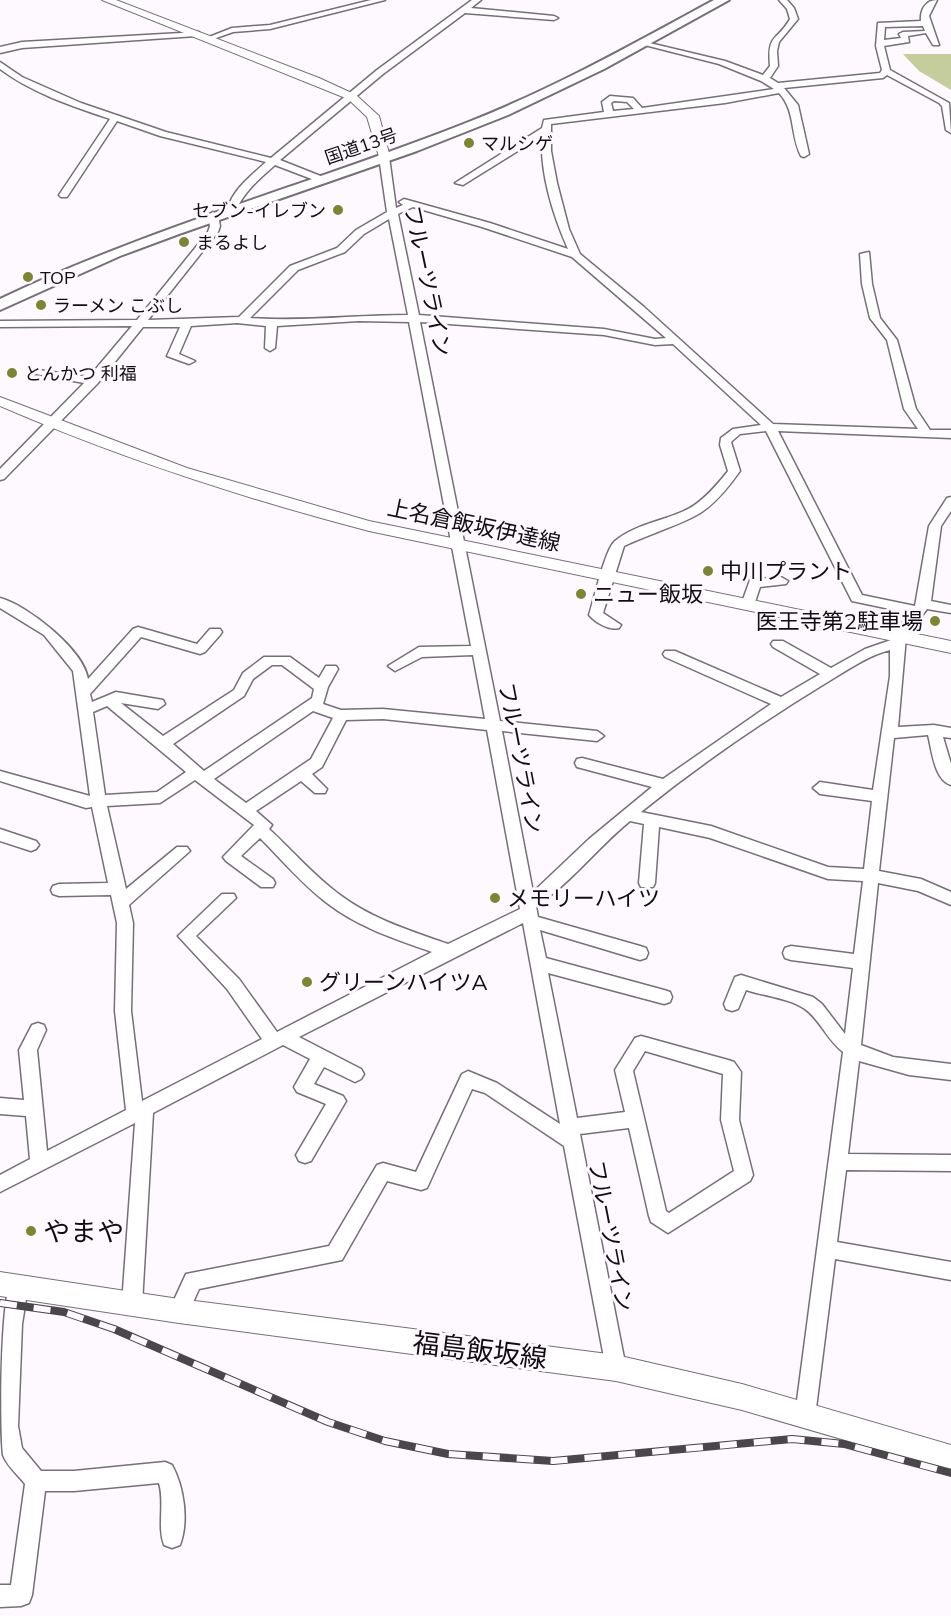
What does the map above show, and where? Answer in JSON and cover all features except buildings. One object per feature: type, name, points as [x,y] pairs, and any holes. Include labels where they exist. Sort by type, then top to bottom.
[{"type":"highway","name":"国道13号","points":[[0,305],[38,285],[213,215],[492,118],[723,0]]},
{"type":"main road","points":[[107,0],[352,97],[372,117],[384,157]]},
{"type":"main road","name":"上名倉飯坂伊達線","points":[[0,401],[129,454],[213,483],[369,526],[748,605],[898,640],[951,647]]},
{"type":"main road","name":"福島飯坂線","points":[[9,1286],[179,1311],[616,1368],[742,1397],[951,1458]]},
{"type":"street","points":[[208,39],[232,30],[270,27],[381,0]]},
{"type":"street","points":[[233,208],[235,200],[273,161],[380,72],[477,0]]},
{"type":"street","points":[[765,79],[774,66],[772,51],[775,42],[795,19],[792,9],[783,0]]},
{"type":"street","points":[[934,2],[925,9],[929,33],[936,43]]},
{"type":"street","points":[[464,10],[554,18]]},
{"type":"street","points":[[926,23],[883,24],[880,43],[886,71],[942,101],[946,105],[951,130]]},
{"type":"street","points":[[880,43],[906,40],[903,34],[929,33]]},
{"type":"street","points":[[0,50],[22,45],[196,34]]},
{"type":"street","points":[[641,43],[710,59],[765,79],[779,88],[792,103],[796,131],[804,154]]},
{"type":"street","points":[[0,65],[19,79],[78,105],[181,139],[273,161],[320,179]]},
{"type":"street","points":[[576,255],[564,229],[554,192],[546,151],[547,122],[725,99],[779,88],[876,76],[886,71]]},
{"type":"street","points":[[609,114],[606,102],[613,98],[630,100],[639,109]]},
{"type":"street","points":[[64,195],[115,118]]},
{"type":"street","points":[[460,183],[546,130]]},
{"type":"street","name":"フルーツライン","points":[[384,157],[392,213],[461,544],[492,726],[616,1368]]},
{"type":"street","points":[[390,198],[576,255],[770,427],[857,598],[922,608],[951,609]]},
{"type":"street","points":[[242,320],[294,268],[341,250],[360,232],[412,204]]},
{"type":"street","points":[[0,476],[54,424],[94,381],[141,324],[213,232],[215,226],[213,215]]},
{"type":"street","points":[[865,254],[867,284],[875,318],[892,340],[910,409],[926,432]]},
{"type":"street","points":[[0,324],[83,322],[141,324],[242,320],[272,323],[414,318],[468,320],[604,332],[655,342],[675,341]]},
{"type":"street","points":[[187,323],[173,356],[189,361]]},
{"type":"street","points":[[270,348],[272,323]]},
{"type":"street","points":[[35,371],[94,381]]},
{"type":"street","points":[[614,625],[596,615],[619,544],[644,531],[691,513],[731,479],[735,467],[725,441],[730,434],[770,427],[951,434]]},
{"type":"street","points":[[0,1184],[528,912],[540,897],[628,815],[663,787],[781,704],[831,674],[898,640],[922,608],[935,526],[950,505]]},
{"type":"street","points":[[748,605],[755,583],[781,581]]},
{"type":"street","points":[[2,607],[49,632],[80,670],[99,801],[125,923],[123,1011],[140,1111],[132,1304]]},
{"type":"street","points":[[85,700],[138,632],[200,649],[215,632]]},
{"type":"street","points":[[805,1416],[852,1049],[880,797],[897,676],[898,640]]},
{"type":"street","points":[[778,644],[831,674]]},
{"type":"street","points":[[395,666],[419,652],[480,650]]},
{"type":"street","points":[[670,654],[781,704]]},
{"type":"street","points":[[163,743],[239,693],[248,676],[269,660],[285,660],[321,687]]},
{"type":"street","points":[[0,776],[79,802],[160,797],[199,776],[312,706],[319,700],[321,687],[331,669]]},
{"type":"street","points":[[85,700],[123,697],[158,704]]},
{"type":"street","points":[[107,699],[163,743],[199,776],[264,825],[231,857],[267,883]]},
{"type":"street","points":[[312,706],[341,715],[383,714],[597,736]]},
{"type":"street","points":[[245,811],[317,763],[341,715]]},
{"type":"street","points":[[889,733],[934,730],[951,733]]},
{"type":"street","points":[[934,730],[947,776],[951,780]]},
{"type":"street","points":[[582,763],[656,782],[663,787]]},
{"type":"street","points":[[301,773],[320,789]]},
{"type":"street","points":[[820,788],[880,797]]},
{"type":"street","points":[[628,815],[731,838],[828,873],[871,875],[921,885],[951,899]]},
{"type":"street","points":[[647,883],[652,820]]},
{"type":"street","points":[[260,829],[326,894],[347,909],[387,928],[449,951]]},
{"type":"street","points":[[0,836],[31,845]]},
{"type":"street","points":[[59,890],[120,895],[182,851]]},
{"type":"street","points":[[228,898],[186,936],[233,984],[278,1040],[321,1057],[355,1074]]},
{"type":"street","points":[[528,912],[640,953]]},
{"type":"street","points":[[791,953],[862,962]]},
{"type":"street","points":[[538,963],[664,997]]},
{"type":"street","points":[[732,1004],[741,982],[811,1004],[842,1041],[852,1049],[888,1063],[924,1070],[951,1072]]},
{"type":"street","points":[[38,1030],[28,1050],[39,1163]]},
{"type":"street","points":[[640,1042],[728,1067],[732,1072],[730,1120],[744,1175],[668,1224],[658,1216],[635,1119],[624,1071],[640,1042]]},
{"type":"street","points":[[305,1155],[337,1101],[303,1087],[321,1057]]},
{"type":"street","points":[[179,1311],[193,1281],[335,1254],[383,1171],[421,1182],[468,1079],[491,1088],[570,1134],[635,1119]]},
{"type":"street","points":[[0,1106],[32,1109]]},
{"type":"street","points":[[838,1161],[856,1164],[951,1163]]},
{"type":"street","points":[[827,1249],[951,1270]]},
{"type":"street","points":[[0,1596],[21,1594],[36,1481],[13,1453],[8,1426],[12,1324],[9,1286]]},
{"type":"street","points":[[36,1481],[74,1481],[165,1472],[170,1479],[172,1492],[172,1537]]},
{"type":"green space","points":[[903,54],[951,54],[951,90],[919,71]]},
{"type":"railway","points":[[0,1303],[64,1312],[114,1329],[328,1422],[385,1441],[448,1454],[553,1461],[792,1439],[844,1444],[951,1473]]},
{"type":"place","name":"マルシゲ","points":[[469,143]]},
{"type":"place","name":"セブン-イレブン","points":[[338,210]]},
{"type":"place","name":"まるよし","points":[[184,242]]},
{"type":"place","name":"TOP","points":[[28,277]]},
{"type":"place","name":"ラーメン こぶし","points":[[41,305]]},
{"type":"place","name":"とんかつ 利福","points":[[12,373]]},
{"type":"place","name":"中川プラント","points":[[708,571]]},
{"type":"place","name":"ニュー飯坂","points":[[581,594]]},
{"type":"place","name":"医王寺第2駐車場","points":[[935,621]]},
{"type":"place","name":"メモリーハイツ","points":[[495,898]]},
{"type":"place","name":"グリーンハイツA","points":[[307,982]]},
{"type":"place","name":"やまや","points":[[31,1231]]}]
